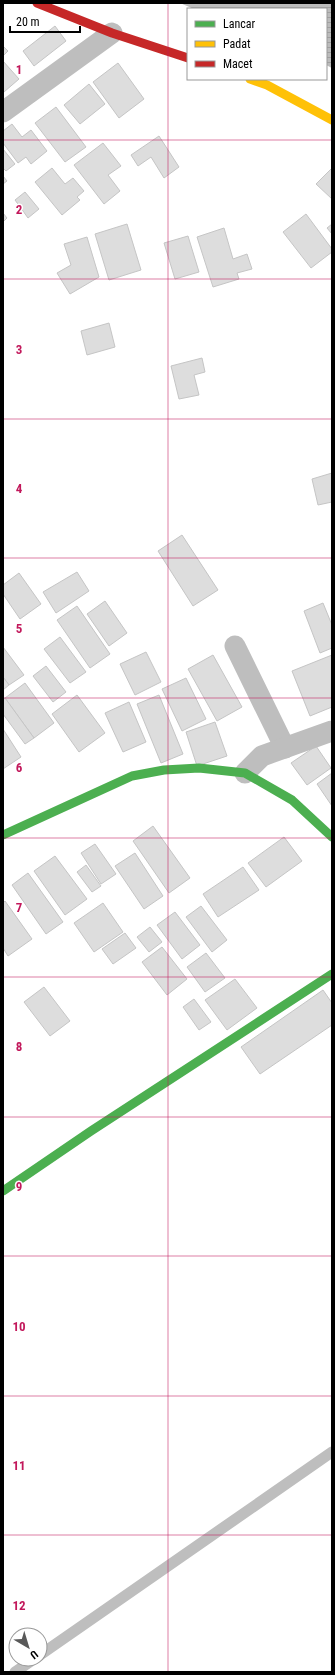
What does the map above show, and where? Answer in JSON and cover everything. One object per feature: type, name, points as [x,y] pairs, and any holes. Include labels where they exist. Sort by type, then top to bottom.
[{"type":"street","points":[[37,3],[112,32],[187,58]]},
{"type":"street","points":[[3,112],[112,32]]},
{"type":"street","points":[[253,80],[267,85],[332,120]]},
{"type":"street","points":[[235,646],[286,748]]},
{"type":"street","points":[[245,773],[262,756],[332,731]]},
{"type":"street","points":[[3,835],[132,776],[164,770],[199,768],[245,773],[292,800],[332,837]]},
{"type":"street","points":[[3,1191],[332,974]]},
{"type":"lane","points":[[48,1649],[332,1452]]},
{"type":"shaded area","points":[[180,3],[332,3],[332,68],[327,66],[327,8],[192,8]]},
{"type":"building","points":[[55,26],[66,41],[34,66],[23,51]]},
{"type":"building","points":[[3,46],[8,51],[3,56]]},
{"type":"building","points":[[3,61],[19,79],[4,92],[3,91]]},
{"type":"building","points":[[118,63],[144,99],[119,118],[93,82]]},
{"type":"building","points":[[89,84],[105,104],[80,124],[64,105]]},
{"type":"building","points":[[56,107],[86,147],[65,162],[35,123]]},
{"type":"building","points":[[12,124],[22,137],[31,130],[47,151],[31,164],[26,157],[18,163],[3,143],[3,131]]},
{"type":"building","points":[[159,136],[179,167],[164,178],[151,157],[138,166],[131,155]]},
{"type":"building","points":[[103,143],[121,166],[108,175],[120,191],[104,204],[74,165]]},
{"type":"building","points":[[3,149],[15,164],[6,171],[3,168]]},
{"type":"building","points":[[52,168],[65,184],[73,178],[84,191],[77,197],[80,200],[62,215],[35,182]]},
{"type":"building","points":[[331,169],[332,170],[332,199],[316,184]]},
{"type":"building","points":[[3,176],[7,181],[3,184]]},
{"type":"building","points":[[25,192],[39,209],[28,218],[15,200]]},
{"type":"building","points":[[3,213],[7,218],[3,222]]},
{"type":"building","points":[[306,214],[332,249],[332,252],[311,268],[283,232]]},
{"type":"building","points":[[127,224],[141,270],[109,280],[95,234]]},
{"type":"building","points":[[332,224],[332,234],[327,228]]},
{"type":"building","points":[[224,228],[233,259],[247,254],[252,269],[237,273],[239,279],[213,287],[197,237]]},
{"type":"building","points":[[188,236],[199,272],[175,279],[164,243]]},
{"type":"building","points":[[87,237],[99,277],[70,294],[57,273],[71,265],[64,244]]},
{"type":"building","points":[[109,323],[115,347],[87,355],[81,331]]},
{"type":"building","points":[[202,358],[205,372],[194,375],[199,395],[179,399],[171,366]]},
{"type":"building","points":[[332,473],[332,502],[318,505],[312,479]]},
{"type":"building","points":[[182,535],[218,590],[193,606],[158,551]]},
{"type":"building","points":[[77,572],[89,591],[56,613],[43,592]]},
{"type":"building","points":[[19,573],[41,604],[20,619],[3,594],[3,585]]},
{"type":"building","points":[[105,601],[127,633],[109,646],[87,614]]},
{"type":"building","points":[[323,603],[332,625],[332,648],[320,653],[304,611]]},
{"type":"building","points":[[77,606],[110,654],[90,668],[57,620]]},
{"type":"building","points":[[60,637],[86,672],[70,683],[44,649]]},
{"type":"building","points":[[3,647],[24,675],[9,685],[3,677]]},
{"type":"building","points":[[146,652],[161,682],[135,695],[120,664]]},
{"type":"building","points":[[213,655],[242,707],[217,721],[188,669]]},
{"type":"building","points":[[332,655],[332,707],[310,716],[292,671]]},
{"type":"building","points":[[46,666],[66,692],[53,702],[33,676]]},
{"type":"building","points":[[3,677],[9,685],[3,690]]},
{"type":"building","points":[[186,678],[206,719],[182,731],[162,689]]},
{"type":"building","points":[[25,683],[54,723],[34,738],[5,698]]},
{"type":"building","points":[[77,695],[105,733],[79,752],[52,714]]},
{"type":"building","points":[[159,695],[183,754],[161,763],[137,704]]},
{"type":"building","points":[[5,698],[34,738],[25,744],[3,714],[3,699]]},
{"type":"building","points":[[129,702],[146,742],[123,752],[105,713]]},
{"type":"building","points":[[215,722],[227,756],[197,766],[186,732]]},
{"type":"building","points":[[3,729],[21,757],[3,769]]},
{"type":"building","points":[[316,746],[331,768],[307,785],[291,763]]},
{"type":"building","points":[[332,773],[332,806],[317,784]]},
{"type":"building","points":[[153,826],[190,878],[169,893],[133,841]]},
{"type":"building","points":[[284,837],[302,861],[266,887],[248,863]]},
{"type":"building","points":[[95,844],[116,874],[101,884],[81,853]]},
{"type":"building","points":[[135,853],[163,896],[144,909],[115,866]]},
{"type":"building","points":[[55,856],[87,899],[65,915],[34,871]]},
{"type":"building","points":[[86,865],[101,886],[92,892],[77,872]]},
{"type":"building","points":[[243,867],[259,890],[218,917],[203,894]]},
{"type":"building","points":[[28,873],[63,922],[46,934],[12,885]]},
{"type":"building","points":[[5,901],[32,939],[8,956],[3,948],[3,903]]},
{"type":"building","points":[[103,903],[123,932],[94,952],[74,923]]},
{"type":"building","points":[[201,906],[227,940],[212,952],[186,917]]},
{"type":"building","points":[[175,912],[200,945],[182,959],[157,925]]},
{"type":"building","points":[[150,927],[162,942],[149,952],[137,937]]},
{"type":"building","points":[[125,933],[136,948],[113,964],[102,949]]},
{"type":"building","points":[[162,947],[187,979],[167,995],[142,962]]},
{"type":"building","points":[[206,953],[225,978],[205,992],[187,967]]},
{"type":"building","points":[[235,979],[257,1008],[227,1030],[205,1000]]},
{"type":"building","points":[[44,987],[70,1021],[50,1036],[24,1002]]},
{"type":"building","points":[[323,990],[332,1003],[332,1025],[260,1074],[241,1047]]},
{"type":"building","points":[[194,999],[211,1022],[199,1030],[183,1007]]},
{"type":"traffic: fast","points":[[3,835],[132,776],[164,770],[199,768],[245,773],[292,800],[332,837]]},
{"type":"traffic: fast","points":[[3,1191],[91,1131],[332,974]]},
{"type":"traffic: slow","points":[[253,80],[267,85],[332,120]]},
{"type":"traffic: jam","points":[[37,3],[112,33],[187,58]]}]
